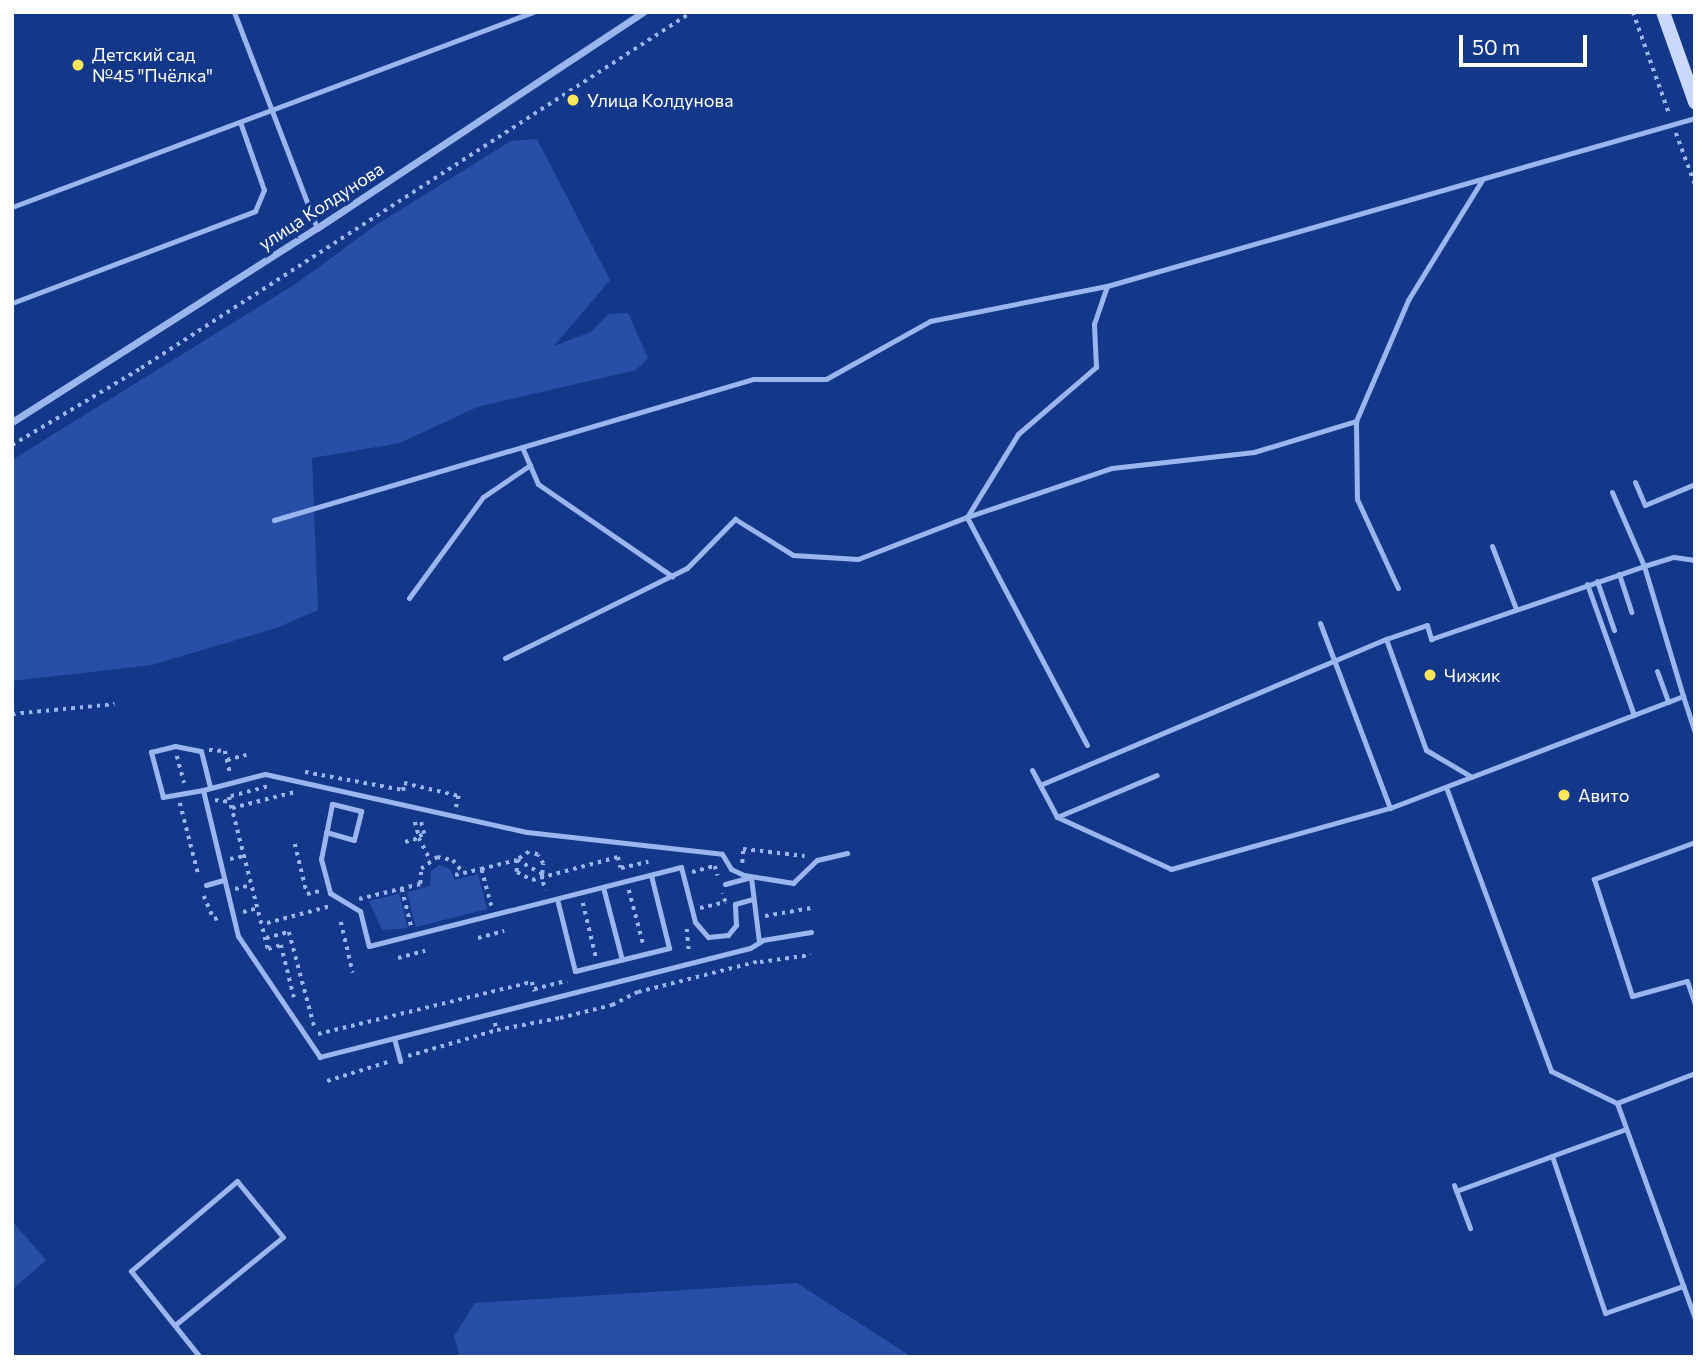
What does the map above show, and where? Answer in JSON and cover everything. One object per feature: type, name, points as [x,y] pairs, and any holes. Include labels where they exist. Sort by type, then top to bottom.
[{"type":"main road","points":[[1662,12],[1695,102]]},
{"type":"street","name":"улица Колдунова","points":[[12,422],[317,228],[643,12]]},
{"type":"lane","points":[[234,12],[317,228]]},
{"type":"lane","points":[[12,206],[533,12]]},
{"type":"lane","points":[[274,520],[753,379],[825,380],[930,321],[1107,286],[1695,118]]},
{"type":"lane","points":[[12,303],[255,211],[264,190],[240,122]]},
{"type":"lane","points":[[1398,588],[1357,499],[1356,421],[1408,300],[1482,179]]},
{"type":"lane","points":[[967,517],[1018,434],[1096,367],[1094,324],[1107,286]]},
{"type":"lane","points":[[505,658],[687,568],[735,519],[793,555],[858,559],[967,517],[1112,468],[1254,452],[1356,421]]},
{"type":"lane","points":[[522,447],[538,484],[672,576]]},
{"type":"lane","points":[[409,598],[483,496],[530,465]]},
{"type":"lane","points":[[1635,482],[1645,505],[1695,484]]},
{"type":"lane","points":[[1612,492],[1644,566],[1695,733]]},
{"type":"lane","points":[[967,517],[1087,745]]},
{"type":"lane","points":[[1492,546],[1516,609]]},
{"type":"lane","points":[[1040,785],[1386,639],[1427,625],[1431,639],[1587,584],[1674,557],[1695,560]]},
{"type":"lane","points":[[1619,574],[1631,612]]},
{"type":"lane","points":[[1597,581],[1614,630]]},
{"type":"lane","points":[[1587,584],[1634,715]]},
{"type":"lane","points":[[1320,623],[1390,808]]},
{"type":"lane","points":[[1386,639],[1426,750],[1472,777]]},
{"type":"lane","points":[[1657,671],[1668,702]]},
{"type":"lane","points":[[1032,770],[1057,817],[1171,869],[1390,808],[1684,696]]},
{"type":"lane","points":[[210,789],[201,751],[174,746],[151,752],[163,797],[210,789],[265,774],[527,832],[722,854],[731,869],[751,877],[793,883],[817,860],[847,853]]},
{"type":"lane","points":[[1057,817],[1157,775]]},
{"type":"lane","points":[[1446,787],[1551,1071],[1617,1103],[1695,1318]]},
{"type":"lane","points":[[202,790],[238,936],[320,1057],[750,948],[759,942],[811,932]]},
{"type":"lane","points":[[326,832],[354,840],[361,811],[331,804],[321,859],[328,889],[360,911],[369,946],[681,867],[695,922],[708,937],[728,935],[736,925],[735,904],[752,900]]},
{"type":"lane","points":[[1695,842],[1594,879],[1632,996],[1687,981],[1695,1004]]},
{"type":"lane","points":[[557,899],[575,971],[669,948],[651,875]]},
{"type":"lane","points":[[723,887],[751,877]]},
{"type":"lane","points":[[751,877],[759,942]]},
{"type":"lane","points":[[206,885],[224,880]]},
{"type":"lane","points":[[603,887],[622,960]]},
{"type":"lane","points":[[394,1038],[400,1059]]},
{"type":"lane","points":[[1617,1103],[1695,1073]]},
{"type":"lane","points":[[1470,1228],[1455,1188],[1626,1129]]},
{"type":"lane","points":[[1552,1156],[1605,1313],[1683,1286]]},
{"type":"lane","points":[[175,1325],[283,1237],[237,1181],[131,1271],[200,1357]]},
{"type":"path","points":[[12,445],[141,368],[692,12]]},
{"type":"path","points":[[1633,12],[1695,184]]},
{"type":"path","points":[[12,714],[115,704]]},
{"type":"path","points":[[174,746],[188,798],[180,800],[199,879]]},
{"type":"path","points":[[201,751],[225,751],[236,795]]},
{"type":"path","points":[[227,760],[246,755]]},
{"type":"path","points":[[431,819],[398,812],[404,783],[459,796],[454,816]]},
{"type":"path","points":[[274,785],[229,797],[268,948],[281,945],[295,999],[317,1035]]},
{"type":"path","points":[[232,808],[300,791],[287,788]]},
{"type":"path","points":[[204,798],[230,802]]},
{"type":"path","points":[[415,822],[430,860]]},
{"type":"path","points":[[405,842],[424,834],[422,826]]},
{"type":"path","points":[[232,838],[239,836]]},
{"type":"path","points":[[295,844],[307,894],[328,889]]},
{"type":"path","points":[[742,864],[743,849],[814,857]]},
{"type":"path","points":[[228,850],[230,860],[244,856]]},
{"type":"path","points":[[614,850],[627,852]]},
{"type":"path","points":[[455,875],[517,860],[528,852],[538,855],[543,864],[542,875],[548,901]]},
{"type":"path","points":[[517,860],[520,877],[531,880],[618,857],[645,954]]},
{"type":"path","points":[[704,859],[717,860]]},
{"type":"path","points":[[267,923],[420,884],[421,869],[430,860],[453,860],[463,873]]},
{"type":"path","points":[[517,860],[542,875]]},
{"type":"path","points":[[621,868],[648,862]]},
{"type":"path","points":[[683,875],[715,866],[718,878]]},
{"type":"path","points":[[481,869],[493,915]]},
{"type":"path","points":[[700,908],[725,902],[723,887]]},
{"type":"path","points":[[402,888],[414,934]]},
{"type":"path","points":[[580,893],[598,965]]},
{"type":"path","points":[[761,917],[811,908]]},
{"type":"path","points":[[341,922],[353,973]]},
{"type":"path","points":[[681,952],[692,949],[686,925]]},
{"type":"path","points":[[478,938],[504,931]]},
{"type":"path","points":[[265,938],[289,932],[317,1035]]},
{"type":"path","points":[[398,958],[425,951]]},
{"type":"path","points":[[758,952],[760,961]]},
{"type":"path","points":[[327,1081],[389,1065],[388,1061],[497,1030],[612,1005],[638,992],[760,961],[811,956]]},
{"type":"path","points":[[564,969],[567,981]]},
{"type":"path","points":[[317,1035],[532,982],[535,991],[578,978]]},
{"type":"path","points":[[488,994],[497,1030]]},
{"type":"path","points":[[450,1003],[453,1014]]},
{"type":"shaded area","points":[[537,139],[610,280],[554,346],[591,332],[609,314],[628,313],[648,358],[636,370],[477,407],[400,443],[312,458],[318,610],[276,628],[152,665],[12,681],[12,460],[297,283],[376,225],[511,141]]},
{"type":"shaded area","points":[[439,865],[450,869],[455,880],[478,874],[487,909],[416,927],[407,892],[430,886],[431,871]]},
{"type":"shaded area","points":[[399,894],[408,928],[382,930],[369,901]]},
{"type":"shaded area","points":[[12,1221],[46,1260],[12,1290]]},
{"type":"shaded area","points":[[797,1283],[912,1357],[460,1357],[454,1336],[475,1303]]},
{"type":"place","name":"Детский сад №45 \"Пчёлка\"","points":[[78,65]]},
{"type":"place","name":"Улица Колдунова","points":[[573,100]]},
{"type":"place","name":"Чижик","points":[[1430,675]]},
{"type":"place","name":"Авито","points":[[1564,795]]}]
